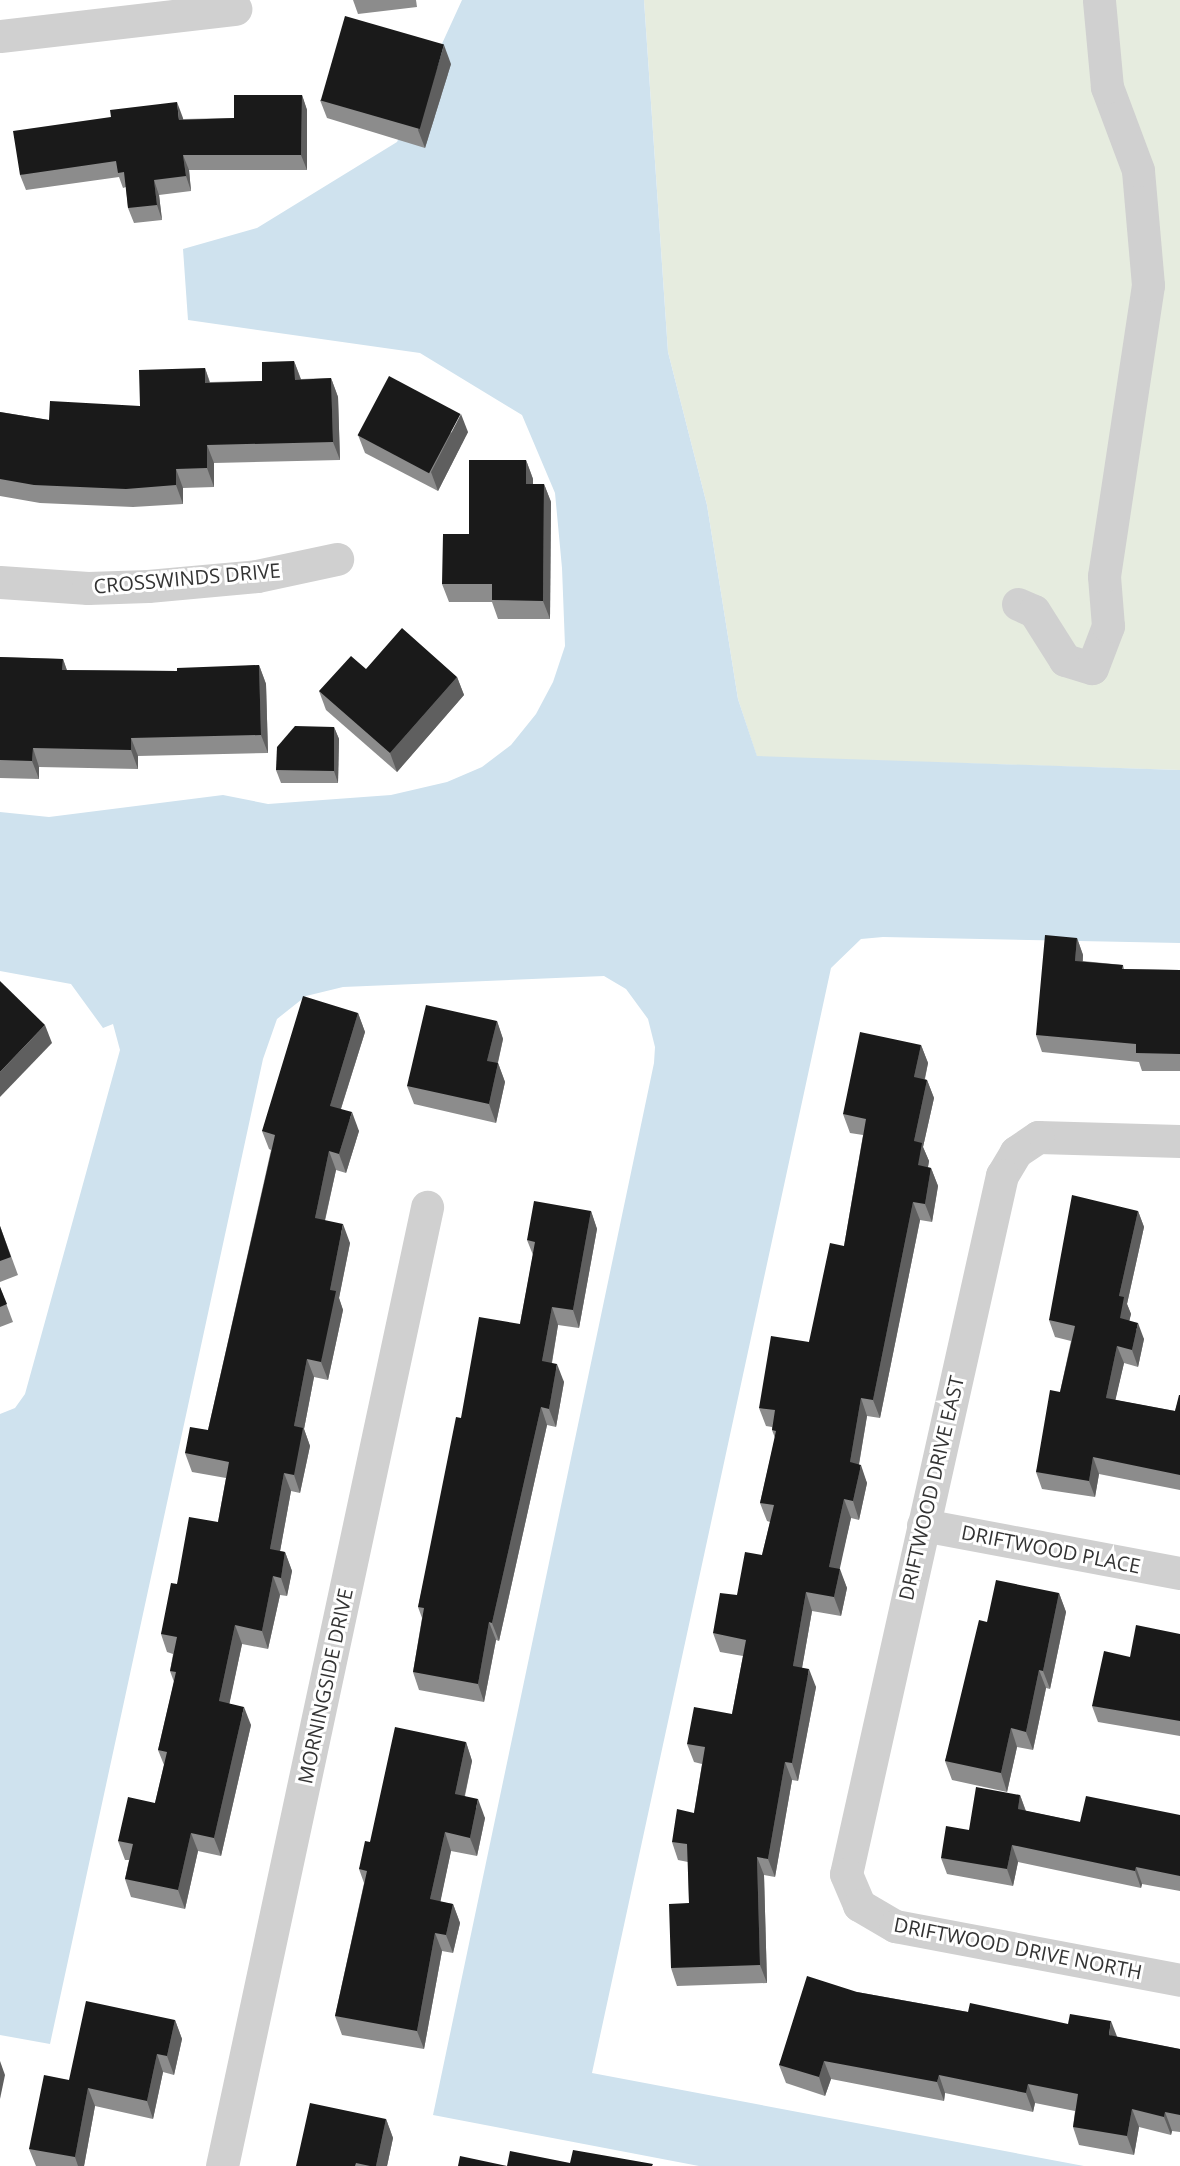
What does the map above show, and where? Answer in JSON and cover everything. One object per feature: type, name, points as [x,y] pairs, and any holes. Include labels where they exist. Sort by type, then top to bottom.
[{"type":"street","points":[[1018,604],[1034,611],[1065,660],[1092,668],[1108,626],[1104,576],[1148,285],[1138,170],[1107,87],[1099,0]]},
{"type":"street","points":[[0,36],[235,9]]},
{"type":"street","name":"CROSSWINDS DRIVE","points":[[0,582],[88,588],[148,586],[257,576],[337,559]]},
{"type":"street","name":"DRIFTWOOD DRIVE EAST","points":[[846,1874],[1002,1175],[1016,1152],[1029,1142],[1058,1136],[1180,1141]]},
{"type":"street","name":"MORNINGSIDE DRIVE","points":[[222,2166],[427,1207]]},
{"type":"street","name":"DRIFTWOOD PLACE","points":[[923,1525],[1180,1573]]},
{"type":"street","name":"DRIFTWOOD DRIVE NORTH","points":[[846,1874],[858,1905],[895,1926],[1180,1980]]},
{"type":"shaded area","points":[[644,0],[1180,0],[1180,770],[757,757],[738,699],[707,505],[668,352]]},
{"type":"water","points":[[462,0],[644,0],[668,352],[707,505],[738,699],[757,756],[1180,770],[1180,943],[883,937],[861,939],[831,968],[592,2073],[1084,2166],[699,2166],[433,2115],[654,1063],[655,1047],[648,1019],[626,989],[604,976],[343,987],[306,996],[277,1019],[263,1059],[50,2044],[0,2035],[0,1414],[15,1408],[25,1394],[120,1050],[113,1024],[103,1028],[71,984],[0,971],[0,812],[49,817],[223,795],[268,804],[391,795],[447,782],[482,767],[511,745],[536,714],[553,682],[565,646],[562,568],[555,493],[522,415],[420,353],[188,320],[183,249],[257,228],[397,142]]},
{"type":"building","points":[[345,16],[444,44],[420,129],[321,101]]},
{"type":"building","points":[[234,95],[302,95],[301,155],[183,155],[186,176],[154,180],[157,205],[128,208],[124,172],[118,173],[116,161],[20,175],[13,131],[111,117],[110,110],[177,102],[179,120],[234,118]]},
{"type":"building","points":[[294,361],[295,380],[331,378],[333,442],[207,445],[207,468],[176,469],[176,485],[126,489],[34,485],[0,479],[0,412],[49,420],[50,401],[140,406],[139,370],[205,368],[205,383],[262,381],[262,362]]},
{"type":"building","points":[[389,376],[461,414],[429,473],[358,435]]},
{"type":"building","points":[[469,460],[526,460],[526,484],[544,484],[543,601],[492,600],[492,584],[442,584],[443,534],[469,534]]},
{"type":"building","points":[[402,628],[457,677],[390,753],[319,691],[351,656],[366,669]]},
{"type":"building","points":[[0,657],[63,659],[62,670],[177,671],[177,668],[259,665],[261,735],[131,738],[131,750],[33,748],[32,761],[0,760]]},
{"type":"building","points":[[295,726],[334,727],[334,771],[276,770],[277,747]]},
{"type":"building","points":[[1045,935],[1077,938],[1075,961],[1123,965],[1122,969],[1180,970],[1180,1054],[1136,1053],[1136,1044],[1036,1035]]},
{"type":"building","points":[[0,981],[45,1025],[0,1072]]},
{"type":"building","points":[[303,996],[358,1013],[330,1106],[352,1112],[339,1154],[329,1151],[315,1218],[343,1224],[330,1290],[336,1291],[321,1362],[307,1359],[294,1426],[303,1428],[294,1475],[284,1473],[270,1549],[285,1552],[281,1578],[273,1576],[262,1631],[235,1625],[219,1701],[244,1707],[214,1838],[191,1833],[178,1890],[125,1879],[133,1844],[118,1841],[128,1797],[155,1803],[167,1752],[158,1750],[176,1672],[170,1671],[177,1637],[161,1634],[171,1583],[177,1584],[189,1517],[218,1522],[229,1462],[185,1453],[190,1427],[208,1430],[275,1135],[262,1131]]},
{"type":"building","points":[[426,1005],[497,1021],[487,1061],[498,1063],[489,1104],[407,1086]]},
{"type":"building","points":[[860,1032],[921,1045],[914,1077],[927,1080],[914,1141],[922,1143],[918,1165],[931,1168],[925,1204],[913,1202],[873,1400],[861,1398],[850,1462],[861,1465],[853,1501],[844,1499],[829,1567],[840,1569],[834,1597],[806,1592],[793,1666],[809,1669],[792,1763],[785,1762],[768,1859],[757,1857],[760,1965],[671,1968],[669,1904],[689,1903],[687,1844],[672,1842],[677,1809],[694,1813],[705,1747],[687,1744],[694,1707],[732,1714],[746,1640],[713,1633],[720,1593],[737,1595],[745,1552],[762,1555],[774,1505],[760,1503],[776,1431],[772,1430],[775,1410],[759,1408],[771,1336],[809,1342],[830,1243],[844,1246],[866,1119],[843,1114]]},
{"type":"building","points":[[1072,1195],[1138,1211],[1119,1296],[1124,1297],[1120,1318],[1138,1323],[1132,1350],[1117,1346],[1106,1398],[1175,1411],[1180,1395],[1180,1475],[1093,1457],[1089,1481],[1036,1472],[1050,1390],[1060,1392],[1075,1326],[1049,1320]]},
{"type":"building","points":[[534,1201],[591,1211],[573,1310],[552,1307],[542,1361],[557,1364],[549,1409],[541,1407],[492,1623],[489,1622],[478,1684],[413,1672],[424,1608],[418,1607],[456,1417],[461,1418],[479,1317],[520,1324],[535,1242],[527,1240]]},
{"type":"building","points":[[0,1226],[11,1257],[0,1261]]},
{"type":"building","points":[[0,1287],[7,1304],[0,1307]]},
{"type":"building","points":[[996,1580],[1059,1593],[1043,1671],[1039,1670],[1026,1732],[1011,1728],[1001,1773],[945,1761],[979,1620],[987,1622]]},
{"type":"building","points":[[1136,1625],[1180,1634],[1180,1721],[1092,1706],[1104,1651],[1130,1657]]},
{"type":"building","points":[[395,1727],[466,1742],[455,1794],[478,1799],[470,1838],[445,1832],[430,1899],[453,1904],[446,1935],[435,1933],[417,2031],[335,2016],[367,1871],[359,1869],[365,1841],[370,1842]]},
{"type":"building","points":[[976,1787],[1020,1795],[1018,1809],[1080,1822],[1086,1796],[1180,1815],[1180,1876],[1136,1867],[1135,1871],[1012,1845],[1007,1869],[941,1858],[946,1826],[969,1830]]},
{"type":"building","points":[[807,1976],[857,1992],[968,2012],[970,2003],[1068,2024],[1070,2014],[1111,2021],[1109,2035],[1180,2049],[1180,2115],[1165,2112],[1164,2117],[1132,2109],[1127,2136],[1073,2127],[1078,2094],[1028,2084],[1026,2093],[939,2075],[937,2082],[824,2061],[819,2077],[779,2065]]},
{"type":"building","points":[[86,2001],[175,2020],[167,2056],[157,2054],[147,2101],[88,2088],[75,2157],[29,2149],[44,2075],[69,2080]]},
{"type":"building","points":[[310,2103],[386,2119],[376,2166],[356,2163],[355,2166],[296,2166]]},
{"type":"building","points":[[573,2150],[653,2164],[652,2166],[507,2166],[510,2151],[570,2163]]},
{"type":"building","points":[[460,2156],[507,2166],[458,2166]]}]
